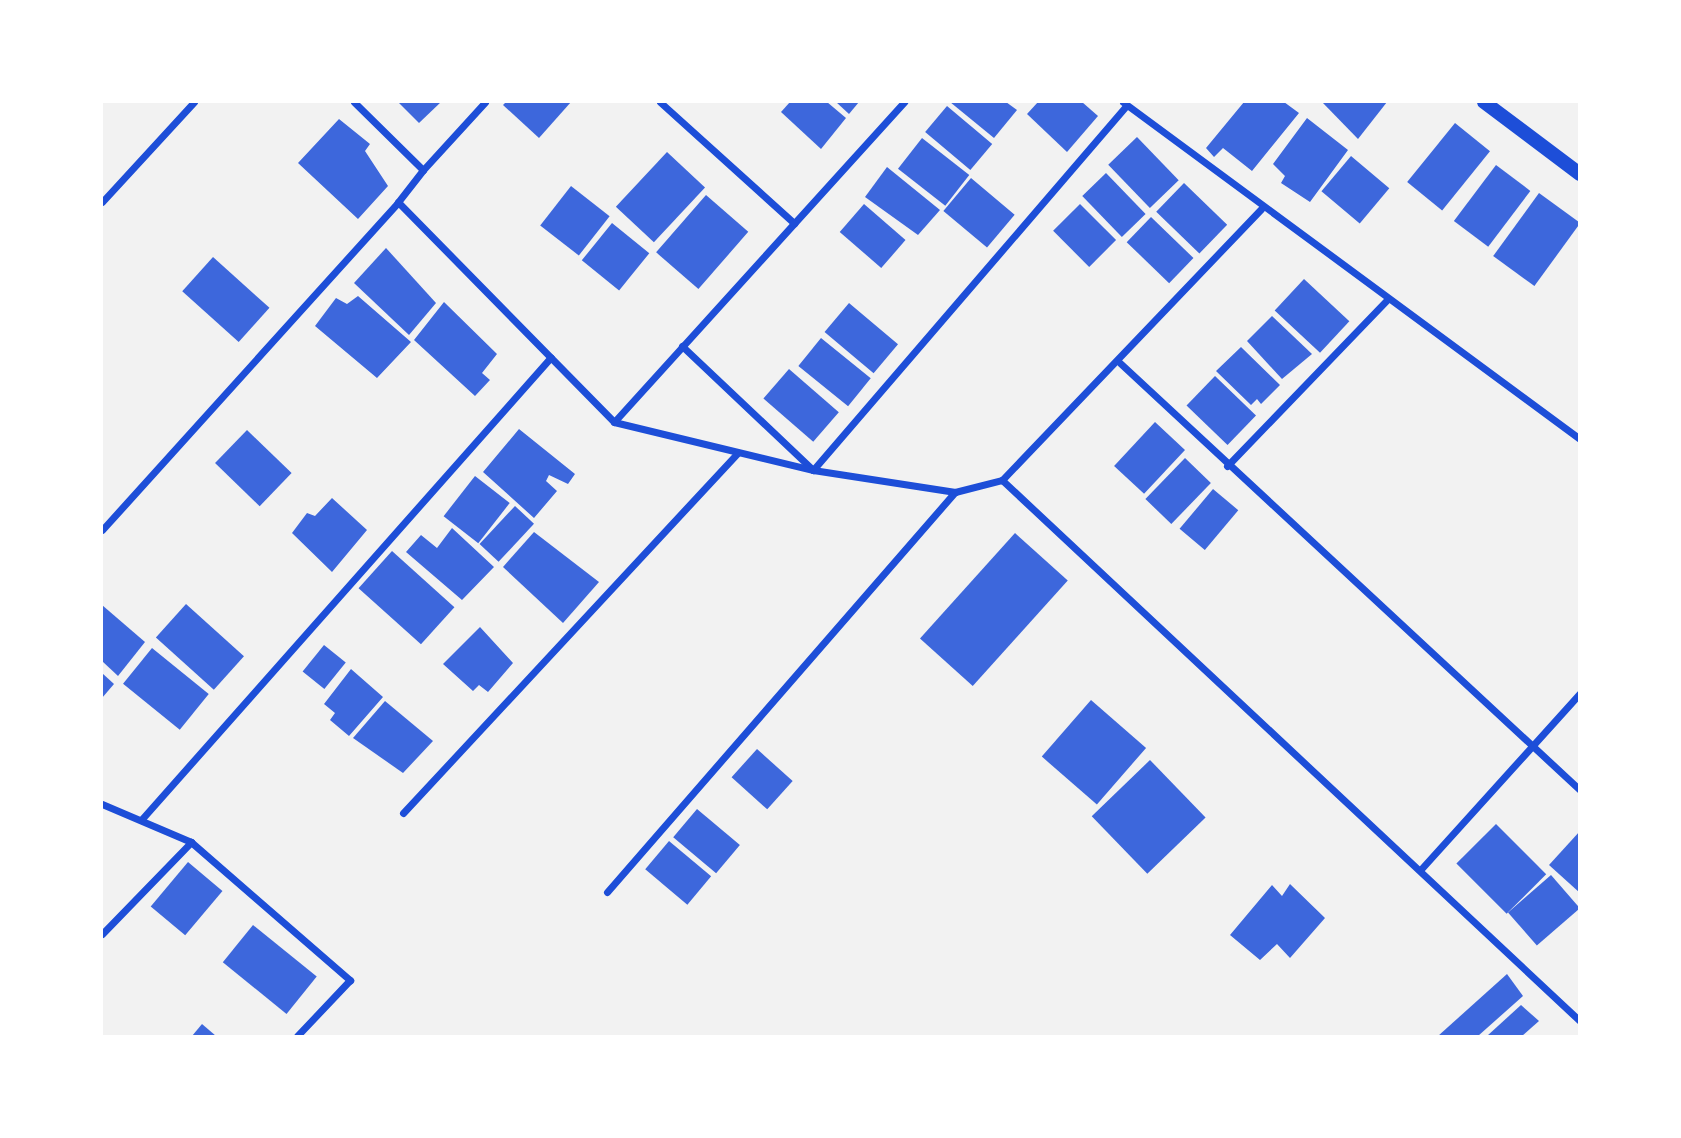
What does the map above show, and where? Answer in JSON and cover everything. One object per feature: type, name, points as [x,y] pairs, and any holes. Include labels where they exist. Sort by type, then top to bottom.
[{"type":"main road","points":[[1483,102],[1580,174]]},
{"type":"street","points":[[102,202],[194,102]]},
{"type":"street","points":[[354,102],[423,170]]},
{"type":"street","points":[[102,530],[485,102]]},
{"type":"street","points":[[662,102],[794,223]]},
{"type":"street","points":[[614,422],[904,102]]},
{"type":"street","points":[[813,470],[1125,103],[1261,209],[1580,439]]},
{"type":"street","points":[[398,202],[614,422],[813,470],[955,492],[1002,480],[1119,363],[1261,209]]},
{"type":"street","points":[[1227,466],[1387,300]]},
{"type":"street","points":[[682,346],[813,470]]},
{"type":"street","points":[[141,820],[551,357]]},
{"type":"street","points":[[1119,363],[1531,749],[1580,790]]},
{"type":"street","points":[[403,813],[738,452]]},
{"type":"street","points":[[1002,480],[1422,868],[1580,1021]]},
{"type":"street","points":[[607,892],[955,492]]},
{"type":"street","points":[[1422,868],[1580,693]]},
{"type":"street","points":[[102,804],[191,842],[350,980],[297,1037]]},
{"type":"street","points":[[102,934],[191,842]]},
{"type":"building","points":[[398,102],[441,102],[419,123]]},
{"type":"building","points":[[506,102],[571,102],[539,138],[503,105]]},
{"type":"building","points":[[790,102],[827,102],[846,118],[821,149],[781,112]]},
{"type":"building","points":[[836,102],[859,102],[849,114]]},
{"type":"building","points":[[950,102],[1006,102],[1017,110],[994,138]]},
{"type":"building","points":[[1038,102],[1082,102],[1098,116],[1067,152],[1027,114]]},
{"type":"building","points":[[1244,102],[1284,102],[1299,113],[1252,171],[1223,148],[1214,157],[1206,148]]},
{"type":"building","points":[[1322,102],[1387,102],[1358,139]]},
{"type":"building","points":[[947,106],[992,144],[970,170],[925,132]]},
{"type":"building","points":[[1307,118],[1348,150],[1310,202],[1281,183],[1285,176],[1273,164]]},
{"type":"building","points":[[339,119],[370,144],[365,151],[388,186],[358,219],[298,163]]},
{"type":"building","points":[[1455,123],[1490,151],[1442,210],[1407,182]]},
{"type":"building","points":[[1137,137],[1179,180],[1150,208],[1108,165]]},
{"type":"building","points":[[922,138],[969,175],[945,206],[898,169]]},
{"type":"building","points":[[667,152],[705,187],[654,242],[616,207]]},
{"type":"building","points":[[1351,156],[1389,188],[1360,223],[1321,191]]},
{"type":"building","points":[[1496,165],[1530,191],[1488,247],[1454,221]]},
{"type":"building","points":[[887,167],[940,210],[918,235],[865,197]]},
{"type":"building","points":[[1106,173],[1146,214],[1122,237],[1082,196]]},
{"type":"building","points":[[971,178],[1015,215],[987,248],[943,211]]},
{"type":"building","points":[[1184,183],[1227,225],[1199,253],[1156,212]]},
{"type":"building","points":[[571,186],[610,216],[579,256],[540,225]]},
{"type":"building","points":[[1539,193],[1580,223],[1534,286],[1493,256]]},
{"type":"building","points":[[706,195],[748,232],[698,289],[656,252]]},
{"type":"building","points":[[864,204],[906,240],[881,268],[840,232]]},
{"type":"building","points":[[1080,204],[1116,240],[1089,267],[1053,231]]},
{"type":"building","points":[[1151,217],[1193,258],[1169,283],[1127,242]]},
{"type":"building","points":[[612,223],[649,253],[619,291],[582,260]]},
{"type":"building","points":[[386,248],[436,303],[409,335],[354,283]]},
{"type":"building","points":[[213,257],[269,308],[239,342],[182,291]]},
{"type":"building","points":[[1304,279],[1349,321],[1320,353],[1275,310]]},
{"type":"building","points":[[358,296],[411,342],[377,378],[315,326],[336,298],[347,304]]},
{"type":"building","points":[[444,302],[497,354],[482,373],[490,380],[475,396],[414,340]]},
{"type":"building","points":[[849,303],[898,344],[874,373],[825,332]]},
{"type":"building","points":[[1272,316],[1312,354],[1282,379],[1247,341]]},
{"type":"building","points":[[821,338],[871,378],[848,406],[798,366]]},
{"type":"building","points":[[1241,347],[1280,385],[1261,404],[1257,399],[1251,405],[1216,371]]},
{"type":"building","points":[[789,369],[839,412],[813,442],[763,398]]},
{"type":"building","points":[[1215,376],[1256,416],[1228,445],[1187,405]]},
{"type":"building","points":[[1155,422],[1185,450],[1144,494],[1114,466]]},
{"type":"building","points":[[519,429],[575,474],[568,484],[549,475],[546,481],[557,491],[534,518],[483,472]]},
{"type":"building","points":[[247,430],[292,473],[260,506],[215,463]]},
{"type":"building","points":[[1185,458],[1211,483],[1171,524],[1145,499]]},
{"type":"building","points":[[475,476],[510,503],[478,543],[444,516]]},
{"type":"building","points":[[1213,489],[1238,510],[1205,550],[1180,529]]},
{"type":"building","points":[[332,498],[367,530],[332,572],[292,533],[307,513],[315,516]]},
{"type":"building","points":[[515,506],[534,524],[499,562],[480,544]]},
{"type":"building","points":[[452,528],[494,567],[462,600],[406,552],[421,535],[437,548]]},
{"type":"building","points":[[534,532],[599,582],[563,623],[503,567]]},
{"type":"building","points":[[1015,533],[1068,581],[973,686],[920,639]]},
{"type":"building","points":[[392,551],[454,607],[421,644],[359,588]]},
{"type":"building","points":[[186,604],[244,656],[214,690],[156,637]]},
{"type":"building","points":[[102,605],[145,642],[118,676],[102,661]]},
{"type":"building","points":[[480,627],[513,663],[488,692],[479,685],[473,691],[443,664]]},
{"type":"building","points":[[324,645],[346,663],[324,689],[303,671]]},
{"type":"building","points":[[152,648],[209,694],[180,730],[123,684]]},
{"type":"building","points":[[351,669],[383,697],[349,736],[330,720],[335,713],[324,704]]},
{"type":"building","points":[[102,673],[114,684],[102,698]]},
{"type":"building","points":[[1091,700],[1146,748],[1097,804],[1042,757]]},
{"type":"building","points":[[385,701],[433,741],[403,773],[353,738]]},
{"type":"building","points":[[757,749],[793,781],[767,809],[732,777]]},
{"type":"building","points":[[1150,760],[1206,818],[1147,874],[1092,816]]},
{"type":"building","points":[[697,809],[740,845],[716,873],[673,837]]},
{"type":"building","points":[[1496,824],[1546,874],[1507,914],[1456,864]]},
{"type":"building","points":[[1580,831],[1580,893],[1549,865]]},
{"type":"building","points":[[669,841],[711,876],[687,905],[645,869]]},
{"type":"building","points":[[188,862],[222,891],[185,935],[151,906]]},
{"type":"building","points":[[1551,875],[1580,908],[1537,946],[1508,912]]},
{"type":"building","points":[[1290,884],[1325,918],[1290,958],[1277,944],[1260,960],[1230,935],[1272,885],[1282,896]]},
{"type":"building","points":[[253,925],[317,977],[287,1014],[223,962]]},
{"type":"building","points":[[1507,974],[1523,996],[1478,1036],[1438,1036]]},
{"type":"building","points":[[1521,1005],[1539,1021],[1522,1036],[1487,1036]]},
{"type":"building","points":[[202,1024],[216,1036],[192,1036]]}]
